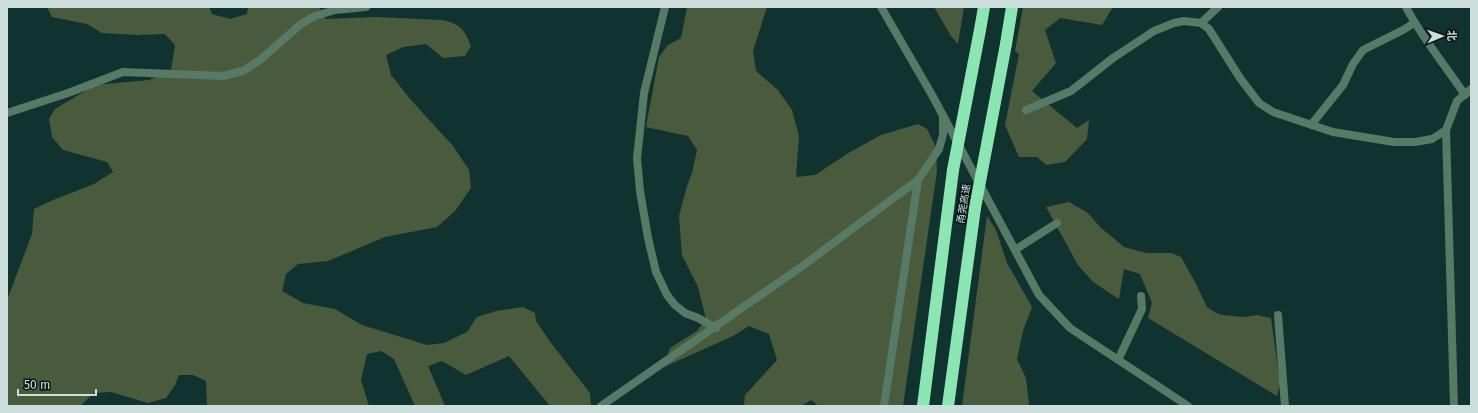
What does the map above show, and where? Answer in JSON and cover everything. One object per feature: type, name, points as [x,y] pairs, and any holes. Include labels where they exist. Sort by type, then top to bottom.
[{"type":"highway","name":"甬莞高速","points":[[923,406],[952,170],[984,7]]},
{"type":"highway","name":"甬莞高速","points":[[948,406],[975,208],[1012,7]]},
{"type":"street","points":[[7,113],[68,94],[123,72],[223,76],[243,71],[260,60],[301,24],[315,16],[334,10],[366,7]]},
{"type":"street","points":[[664,7],[644,92],[638,158],[640,191],[648,238],[656,272],[667,295],[684,313],[698,318],[716,328]]},
{"type":"street","points":[[881,7],[943,116],[1039,295],[1070,328],[1188,406]]},
{"type":"street","points":[[1201,23],[1218,7]]},
{"type":"street","points":[[1406,7],[1414,23],[1468,92],[1457,101],[1446,130],[1454,406]]},
{"type":"street","points":[[1026,110],[1071,91],[1113,58],[1154,31],[1174,23],[1184,21],[1201,23],[1208,29],[1240,78],[1259,103],[1273,112],[1333,132],[1394,142],[1415,142],[1432,139],[1446,130]]},
{"type":"street","points":[[1311,125],[1343,85],[1353,64],[1363,50],[1414,23]]},
{"type":"street","points":[[601,406],[716,328],[802,267],[918,180],[939,149],[943,135],[943,116]]},
{"type":"street","points":[[884,406],[918,180]]},
{"type":"street","points":[[1015,250],[1057,223]]},
{"type":"street","points":[[1118,360],[1142,309],[1141,296]]},
{"type":"street","points":[[1278,315],[1285,406]]},
{"type":"green space","points":[[47,7],[209,7],[212,14],[230,19],[247,14],[248,7],[319,7],[326,19],[376,17],[442,20],[454,23],[461,28],[471,46],[465,56],[443,58],[426,44],[403,47],[386,55],[391,75],[411,100],[453,146],[469,170],[471,188],[455,211],[437,227],[385,237],[328,261],[298,264],[286,274],[282,291],[303,303],[335,309],[362,325],[427,345],[444,343],[467,332],[477,317],[496,311],[523,307],[535,313],[536,321],[551,343],[590,393],[591,406],[550,406],[509,356],[466,375],[442,361],[428,366],[445,406],[415,406],[394,359],[381,351],[367,354],[361,380],[369,406],[207,406],[206,381],[193,375],[179,375],[175,385],[166,398],[148,403],[111,392],[94,393],[82,404],[82,406],[7,406],[7,297],[32,234],[34,209],[94,184],[113,172],[107,162],[63,150],[52,137],[49,119],[55,109],[95,85],[149,80],[171,70],[175,45],[165,34],[136,35],[102,33],[87,24],[52,17]]},
{"type":"green space","points":[[687,7],[767,7],[753,51],[756,71],[778,90],[792,110],[799,136],[796,177],[815,175],[850,152],[881,135],[918,124],[927,129],[936,147],[937,171],[903,406],[819,406],[811,400],[801,406],[744,406],[745,395],[777,360],[769,334],[749,326],[733,336],[664,367],[670,348],[697,331],[706,319],[698,287],[682,255],[679,216],[692,173],[697,150],[688,136],[646,127],[659,57],[668,45],[681,38]]},
{"type":"green space","points":[[934,7],[964,7],[958,44],[951,36]]},
{"type":"green space","points":[[1023,7],[1113,7],[1102,25],[1060,18],[1045,30],[1056,63],[1032,91],[1077,128],[1089,120],[1087,139],[1065,162],[1046,165],[1037,157],[1019,157],[1005,125],[1019,54],[1015,51]]},
{"type":"green space","points":[[1069,202],[1088,213],[1100,227],[1124,247],[1146,253],[1171,253],[1181,257],[1207,307],[1216,313],[1243,317],[1257,315],[1271,318],[1280,384],[1277,396],[1148,318],[1152,303],[1140,274],[1124,269],[1119,299],[1093,282],[1078,265],[1046,207]]},
{"type":"green space","points":[[987,216],[996,230],[1007,263],[1032,307],[1023,331],[1017,359],[1026,378],[1028,406],[962,406]]}]
